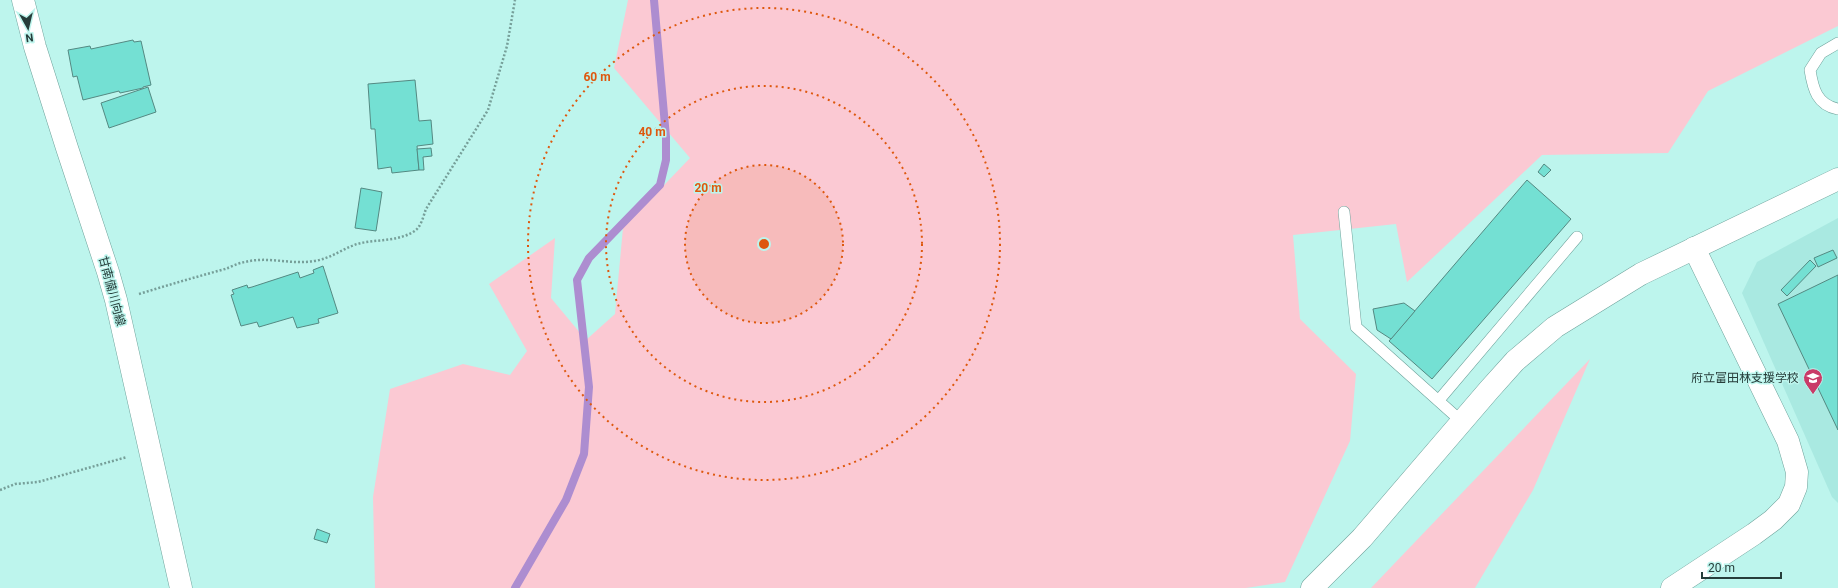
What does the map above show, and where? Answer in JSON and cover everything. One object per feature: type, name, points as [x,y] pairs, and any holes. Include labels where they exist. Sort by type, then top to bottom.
[{"type":"street","name":"甘南備川向線","points":[[23,0],[38,54],[116,300],[181,588]]},
{"type":"street","points":[[1312,588],[1362,538],[1461,421],[1515,361],[1556,327],[1641,274],[1838,179]]},
{"type":"street","points":[[1672,588],[1773,520],[1789,504],[1796,487],[1797,472],[1794,456],[1788,441],[1694,248]]},
{"type":"lane","points":[[1838,43],[1822,53],[1810,70],[1813,86],[1819,100],[1838,109]]},
{"type":"lane","points":[[1344,212],[1356,327],[1461,421]]},
{"type":"lane","points":[[1439,400],[1577,237]]},
{"type":"path","points":[[116,300],[228,268],[243,262],[262,258],[290,262],[314,262],[329,258],[355,245],[372,241],[391,240],[414,232],[421,225],[426,209],[488,110],[507,46],[515,0]]},
{"type":"path","points":[[0,490],[15,484],[38,482],[150,450]]},
{"type":"shaded area","points":[[628,0],[1838,0],[1838,26],[1708,91],[1668,153],[1542,155],[1407,282],[1396,224],[1293,235],[1300,319],[1356,374],[1350,441],[1285,582],[1246,588],[375,588],[373,497],[390,389],[463,364],[510,375],[527,351],[489,284],[555,238],[551,298],[586,340],[615,314],[623,228],[690,158],[614,68]]},
{"type":"shaded area","name":"府立富田林支援学校","points":[[1838,218],[1838,503],[1832,497],[1742,293],[1757,262]]},
{"type":"shaded area","points":[[1590,359],[1533,490],[1475,588],[1371,588]]},
{"type":"building","points":[[133,40],[134,42],[141,41],[151,85],[143,88],[120,93],[119,91],[83,100],[77,76],[73,77],[68,50],[90,46],[91,49]]},
{"type":"building","points":[[415,80],[419,121],[431,120],[433,144],[417,146],[419,170],[392,173],[391,167],[378,169],[375,129],[371,129],[368,84]]},
{"type":"building","points":[[148,87],[156,112],[109,128],[101,103]]},
{"type":"building","points":[[431,148],[432,156],[423,157],[424,170],[419,170],[417,149]]},
{"type":"building","points":[[1544,164],[1551,170],[1544,177],[1538,172]]},
{"type":"building","points":[[1527,180],[1571,219],[1432,379],[1389,341]]},
{"type":"building","points":[[361,188],[382,192],[376,231],[355,228]]},
{"type":"building","points":[[1833,250],[1837,258],[1818,267],[1814,258]]},
{"type":"building","points":[[1810,260],[1816,266],[1787,296],[1781,290]]},
{"type":"building","points":[[323,266],[338,313],[318,319],[319,323],[297,328],[293,317],[259,327],[257,322],[241,326],[231,295],[234,294],[232,290],[247,285],[248,288],[252,287],[298,272],[300,278],[314,273],[313,270]]},
{"type":"building","points":[[1838,275],[1838,430],[1778,304]]},
{"type":"building","points":[[1404,303],[1415,311],[1391,339],[1377,330],[1373,309]]},
{"type":"building","points":[[317,529],[330,534],[327,543],[314,539]]},
{"type":"waterway","points":[[515,588],[566,500],[584,454],[589,387],[577,280],[589,258],[660,185],[666,160],[666,137],[654,0]]},
{"type":"place","name":"府立富田林支援学校","points":[[1813,395]]}]
